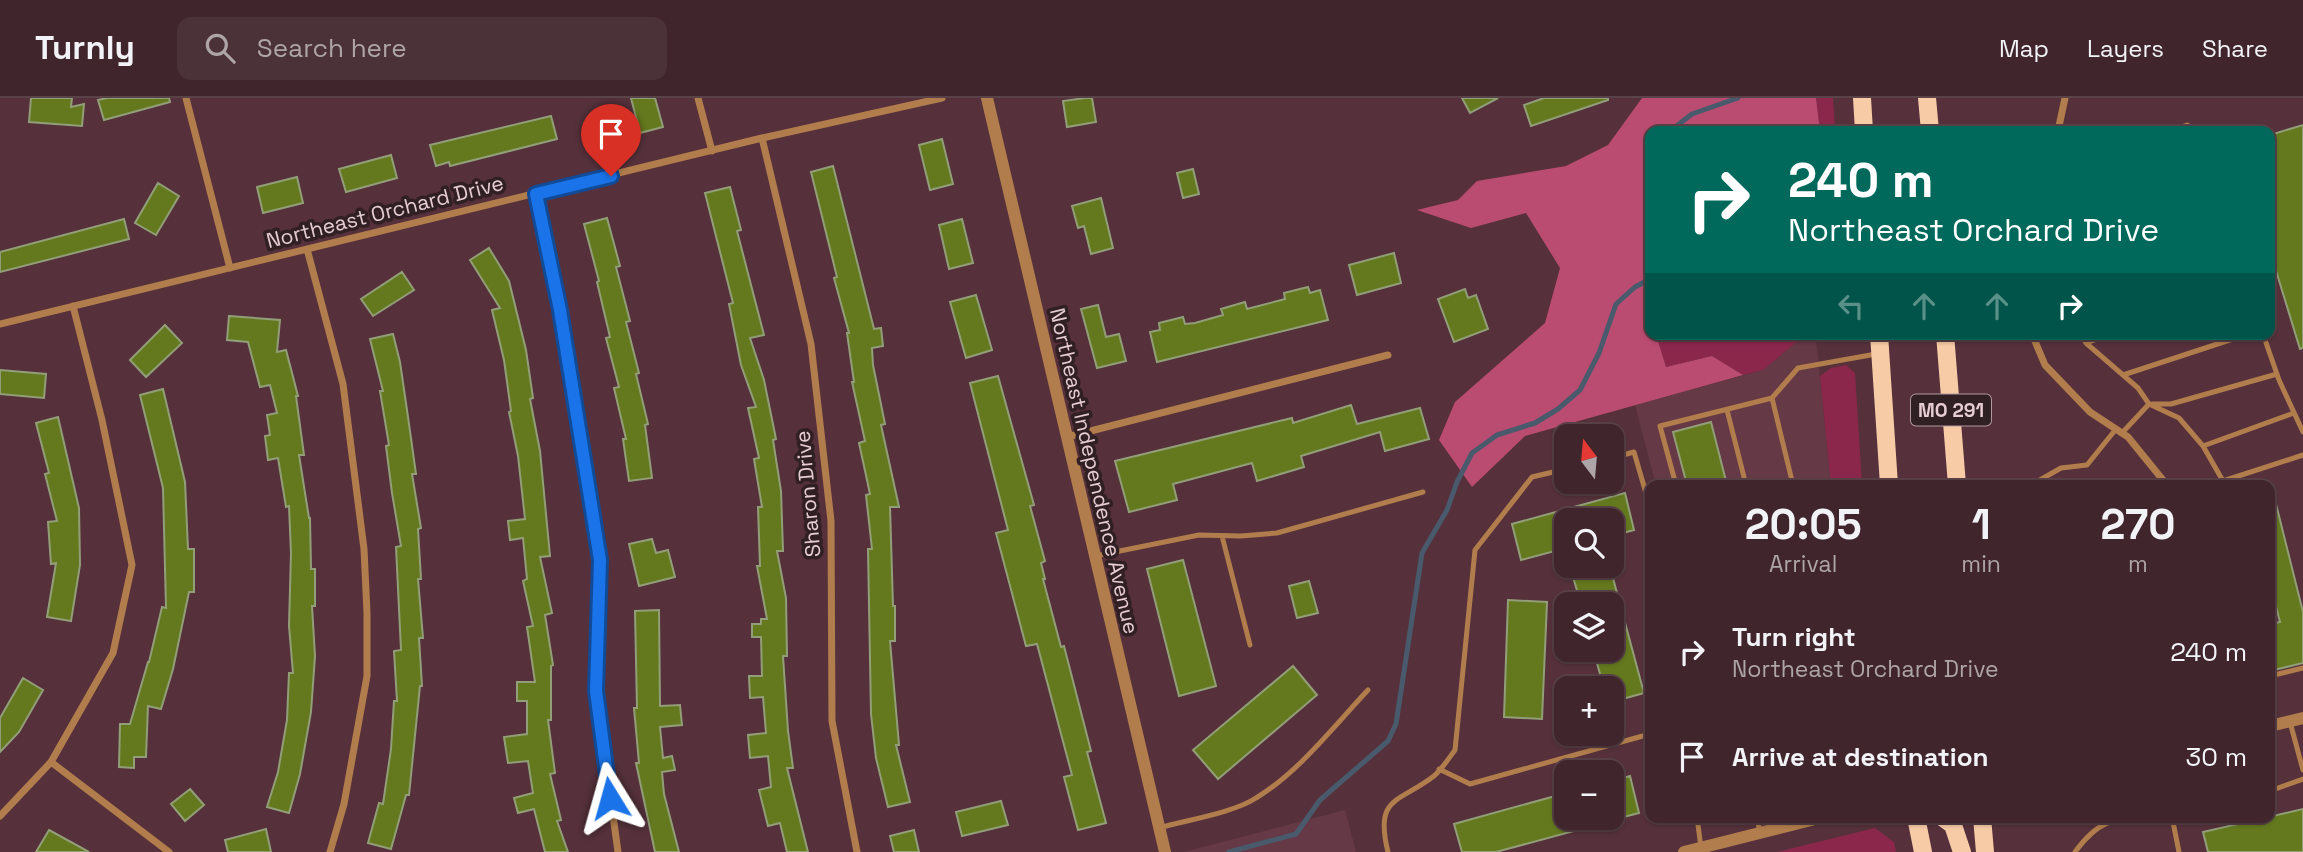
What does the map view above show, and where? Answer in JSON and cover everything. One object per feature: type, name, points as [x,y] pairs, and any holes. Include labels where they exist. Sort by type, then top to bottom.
[{"type":"main road","points":[[1862,98],[1864,126]]},
{"type":"main road","points":[[1927,98],[1930,126]]},
{"type":"main road","name":"MO 291","points":[[1879,340],[1889,480]]},
{"type":"main road","name":"MO 291","points":[[1945,340],[1957,480]]},
{"type":"main road","points":[[1917,823],[1923,852]]},
{"type":"main road","points":[[1950,823],[1962,852]]},
{"type":"main road","points":[[1982,823],[1984,852]]},
{"type":"street","points":[[186,98],[230,268]]},
{"type":"street","points":[[698,98],[712,151]]},
{"type":"street","name":"Northeast Orchard Drive","points":[[0,324],[762,138],[942,98]]},
{"type":"street","name":"Northeast Independence Avenue","points":[[987,98],[1165,852]]},
{"type":"street","points":[[2059,126],[2065,98]]},
{"type":"street","name":"Sharon Drive","points":[[762,138],[811,344],[831,521],[832,721],[857,852]]},
{"type":"street","points":[[536,194],[560,310],[600,560],[596,691],[618,852]]},
{"type":"street","points":[[307,249],[343,384],[364,549],[367,613],[367,676],[344,804],[330,852]]},
{"type":"street","points":[[0,816],[51,762],[113,653],[132,565],[102,420],[73,306]]},
{"type":"street","points":[[2035,340],[2045,365],[2090,412],[2128,437],[2163,480]]},
{"type":"street","points":[[1067,437],[1388,355]]},
{"type":"street","points":[[2275,725],[2303,718]]},
{"type":"street","points":[[51,762],[169,852]]},
{"type":"street","points":[[1684,852],[1799,823]]},
{"type":"lane","points":[[2084,340],[2138,388],[2149,404],[2179,418],[2203,446],[2221,480]]},
{"type":"lane","points":[[2086,343],[2095,340]]},
{"type":"lane","points":[[2123,375],[2230,340]]},
{"type":"lane","points":[[2265,340],[2303,432]]},
{"type":"lane","points":[[1675,480],[1660,426],[1772,398],[1798,368],[1880,354]]},
{"type":"lane","points":[[2040,480],[2061,468],[2087,465],[2149,404],[2171,404],[2277,374]]},
{"type":"lane","points":[[1772,398],[1792,480]]},
{"type":"lane","points":[[1727,410],[1745,480]]},
{"type":"lane","points":[[2203,446],[2294,413]]},
{"type":"lane","points":[[1624,455],[1634,452],[1645,490]]},
{"type":"lane","points":[[2225,480],[2303,455]]},
{"type":"lane","points":[[1388,852],[1382,829],[1391,802],[1435,775],[1455,750],[1475,550],[1532,477],[1554,472]]},
{"type":"lane","points":[[1095,556],[1199,535],[1277,533],[1423,492]]},
{"type":"lane","points":[[1222,536],[1250,645]]},
{"type":"lane","points":[[2275,675],[2303,668]]},
{"type":"lane","points":[[1158,828],[1256,799],[1289,774],[1368,690]]},
{"type":"lane","points":[[2290,721],[2303,770]]},
{"type":"lane","points":[[1439,769],[1470,784],[1645,735]]},
{"type":"lane","points":[[2275,789],[2303,779]]},
{"type":"lane","points":[[1699,823],[1701,848]]},
{"type":"lane","points":[[1758,823],[1760,833]]},
{"type":"lane","points":[[2075,852],[2089,835],[2105,823]]},
{"type":"lane","points":[[2172,823],[2179,852]]},
{"type":"shaded area","points":[[1642,98],[1816,98],[1819,126],[1645,126],[1645,340],[1659,340],[1666,367],[1712,356],[1743,375],[1568,424],[1554,424],[1554,428],[1525,436],[1472,487],[1439,440],[1455,402],[1545,323],[1560,268],[1526,213],[1471,228],[1417,210],[1458,200],[1477,181],[1566,166],[1608,145]]},
{"type":"shaded area","points":[[1816,98],[1833,98],[1835,126],[1819,126]]},
{"type":"shaded area","points":[[1810,340],[1795,343],[1763,370],[1743,375],[1712,356],[1666,367],[1658,341]]},
{"type":"shaded area","points":[[1816,340],[1830,480],[1655,480],[1635,405],[1763,370],[1795,343]]},
{"type":"shaded area","points":[[1846,365],[1855,373],[1862,480],[1830,480],[1820,376],[1831,368]]},
{"type":"shaded area","points":[[1345,810],[1356,852],[1184,852]]},
{"type":"shaded area","points":[[1875,828],[1894,842],[1896,852],[1777,852]]},
{"type":"building","points":[[31,98],[72,98],[71,107],[84,104],[82,126],[29,122]]},
{"type":"building","points":[[169,98],[170,102],[104,120],[98,100]]},
{"type":"building","points":[[631,98],[655,98],[663,127],[640,133]]},
{"type":"building","points":[[1092,98],[1096,122],[1067,127],[1063,101]]},
{"type":"building","points":[[1462,98],[1498,98],[1470,113]]},
{"type":"building","points":[[1544,98],[1608,100],[1531,126],[1524,105]]},
{"type":"building","points":[[551,116],[557,139],[450,166],[449,162],[436,166],[430,145]]},
{"type":"building","points":[[2303,125],[2303,348],[2300,349],[2275,267],[2275,133]]},
{"type":"building","points":[[942,139],[953,184],[930,190],[919,145]]},
{"type":"building","points":[[391,155],[397,178],[346,192],[339,169]]},
{"type":"building","points":[[833,166],[874,329],[881,328],[883,346],[872,348],[873,365],[885,424],[881,425],[899,507],[890,507],[895,641],[890,641],[899,745],[896,745],[910,802],[888,807],[876,758],[871,714],[868,549],[872,549],[866,495],[870,494],[859,443],[865,441],[852,382],[849,333],[811,172]]},
{"type":"building","points":[[1193,169],[1199,194],[1183,198],[1177,173]]},
{"type":"building","points":[[297,177],[303,203],[263,213],[257,187]]},
{"type":"building","points":[[158,183],[179,196],[156,235],[135,223]]},
{"type":"building","points":[[730,187],[741,230],[737,231],[764,335],[750,338],[764,380],[776,439],[773,440],[781,491],[783,551],[777,551],[786,598],[787,656],[783,656],[793,768],[787,768],[808,852],[787,852],[780,823],[768,826],[759,790],[771,787],[768,756],[750,758],[748,735],[766,733],[763,697],[750,698],[749,676],[762,676],[761,637],[752,637],[752,624],[761,624],[761,619],[767,619],[757,566],[760,566],[758,507],[762,507],[754,459],[759,458],[748,408],[756,407],[741,365],[729,304],[733,303],[705,193]]},
{"type":"building","points":[[1101,198],[1113,248],[1091,254],[1084,226],[1078,228],[1072,206]]},
{"type":"building","points":[[607,218],[620,266],[616,267],[630,321],[626,322],[648,424],[645,425],[652,478],[629,481],[623,439],[626,439],[614,388],[619,387],[606,338],[610,337],[597,282],[599,281],[584,224]]},
{"type":"building","points":[[124,219],[129,239],[0,272],[0,252]]},
{"type":"building","points":[[962,219],[973,263],[949,269],[939,225]]},
{"type":"building","points":[[489,248],[509,281],[526,350],[533,398],[530,399],[540,451],[550,556],[540,557],[552,613],[545,615],[553,665],[551,720],[548,720],[555,773],[550,774],[561,820],[557,821],[568,852],[545,852],[534,809],[518,813],[514,798],[533,793],[528,761],[508,763],[504,737],[527,734],[527,701],[517,701],[517,682],[535,682],[527,627],[533,626],[523,581],[527,579],[523,538],[510,540],[508,521],[525,519],[504,360],[492,310],[500,308],[470,260]]},
{"type":"building","points":[[1394,253],[1401,283],[1357,295],[1349,265]]},
{"type":"building","points":[[402,272],[414,290],[373,316],[361,299]]},
{"type":"building","points":[[1308,287],[1310,293],[1320,290],[1328,320],[1157,362],[1150,332],[1160,330],[1159,323],[1183,317],[1185,324],[1195,323],[1223,315],[1221,309],[1245,302],[1247,309],[1285,299],[1284,293]]},
{"type":"building","points":[[1465,289],[1468,298],[1476,295],[1488,329],[1454,342],[1438,299]]},
{"type":"building","points":[[976,295],[992,350],[966,358],[950,302]]},
{"type":"building","points":[[1098,305],[1106,337],[1119,334],[1126,361],[1097,368],[1081,309]]},
{"type":"building","points":[[229,316],[280,320],[277,352],[286,350],[298,396],[304,455],[299,455],[310,518],[311,569],[315,569],[315,606],[312,606],[315,656],[311,712],[300,774],[289,813],[267,807],[278,772],[287,720],[289,673],[293,673],[289,626],[289,506],[286,507],[278,458],[268,460],[265,436],[270,435],[267,415],[277,413],[270,385],[260,387],[248,342],[227,340]]},
{"type":"building","points":[[165,325],[182,343],[146,377],[130,360]]},
{"type":"building","points":[[393,334],[400,362],[416,474],[412,474],[421,528],[418,529],[421,579],[418,579],[423,638],[419,638],[422,686],[409,795],[406,795],[391,849],[368,843],[379,803],[383,804],[391,749],[394,701],[397,701],[394,651],[401,650],[396,547],[401,546],[386,446],[389,445],[380,391],[383,391],[370,339]]},
{"type":"building","points":[[0,370],[46,374],[44,398],[0,394]]},
{"type":"building","points":[[998,376],[1034,505],[1030,506],[1045,561],[1041,563],[1043,579],[1061,647],[1064,646],[1106,823],[1078,830],[1064,777],[1072,775],[1037,644],[1026,646],[996,533],[1008,530],[970,383]]},
{"type":"building","points":[[163,389],[185,482],[188,549],[194,549],[194,592],[189,592],[173,669],[161,709],[148,706],[146,757],[134,757],[134,768],[119,767],[120,724],[130,724],[162,607],[166,608],[163,488],[140,395]]},
{"type":"building","points":[[1351,405],[1357,424],[1420,408],[1429,439],[1385,451],[1380,432],[1301,456],[1304,467],[1257,481],[1252,463],[1173,484],[1177,500],[1129,512],[1115,461],[1292,418],[1293,423]]},
{"type":"building","points":[[58,417],[79,508],[80,565],[71,621],[47,617],[56,563],[51,564],[48,522],[57,521],[45,474],[49,473],[36,423]]},
{"type":"building","points":[[1711,422],[1726,480],[1686,480],[1673,432]]},
{"type":"building","points":[[1624,494],[1634,530],[1624,533],[1624,508],[1570,508]]},
{"type":"building","points":[[2275,500],[2303,612],[2303,663],[2275,670],[2275,623],[2280,622],[2275,602]]},
{"type":"building","points":[[1554,512],[1554,551],[1521,560],[1512,524]]},
{"type":"building","points":[[652,539],[656,553],[668,550],[675,577],[639,586],[629,544]]},
{"type":"building","points":[[1183,560],[1216,686],[1179,696],[1147,569]]},
{"type":"building","points":[[1573,578],[1613,578],[1617,592],[1577,592]]},
{"type":"building","points":[[1309,581],[1318,613],[1297,618],[1289,586]]},
{"type":"building","points":[[1508,600],[1547,602],[1542,719],[1504,717]]},
{"type":"building","points":[[659,610],[660,706],[680,705],[682,725],[660,727],[663,758],[672,756],[675,770],[662,772],[664,794],[679,852],[655,852],[636,763],[639,763],[634,708],[637,708],[635,611]]},
{"type":"building","points":[[1624,619],[1644,693],[1624,699],[1624,676],[1601,676],[1597,662],[1624,662]]},
{"type":"building","points":[[1293,666],[1317,695],[1218,779],[1193,750]]},
{"type":"building","points":[[23,678],[43,690],[19,732],[0,752],[0,718]]},
{"type":"building","points":[[1630,776],[1639,813],[1624,817],[1624,778]]},
{"type":"building","points":[[190,789],[204,805],[185,821],[171,804]]},
{"type":"building","points":[[1554,796],[1554,830],[1577,830],[1496,852],[1462,852],[1454,824]]},
{"type":"building","points":[[1001,801],[1008,825],[962,836],[956,812]]},
{"type":"building","points":[[2303,809],[2303,852],[2208,852],[2203,832],[2242,823],[2275,823],[2275,815]]},
{"type":"building","points":[[266,829],[271,852],[228,852],[225,840]]},
{"type":"building","points":[[49,830],[89,852],[36,852]]},
{"type":"building","points":[[914,830],[919,852],[894,852],[890,836]]},
{"type":"waterway","points":[[1676,126],[1692,114],[1738,98]]},
{"type":"waterway","points":[[1229,852],[1296,834],[1320,800],[1388,741],[1396,724],[1422,553],[1447,510],[1472,453],[1497,435],[1535,423],[1558,409],[1580,390],[1599,353],[1616,304],[1645,282]]},
{"type":"route","points":[[610,798],[596,691],[600,560],[560,310],[536,194],[611,176]]}]
